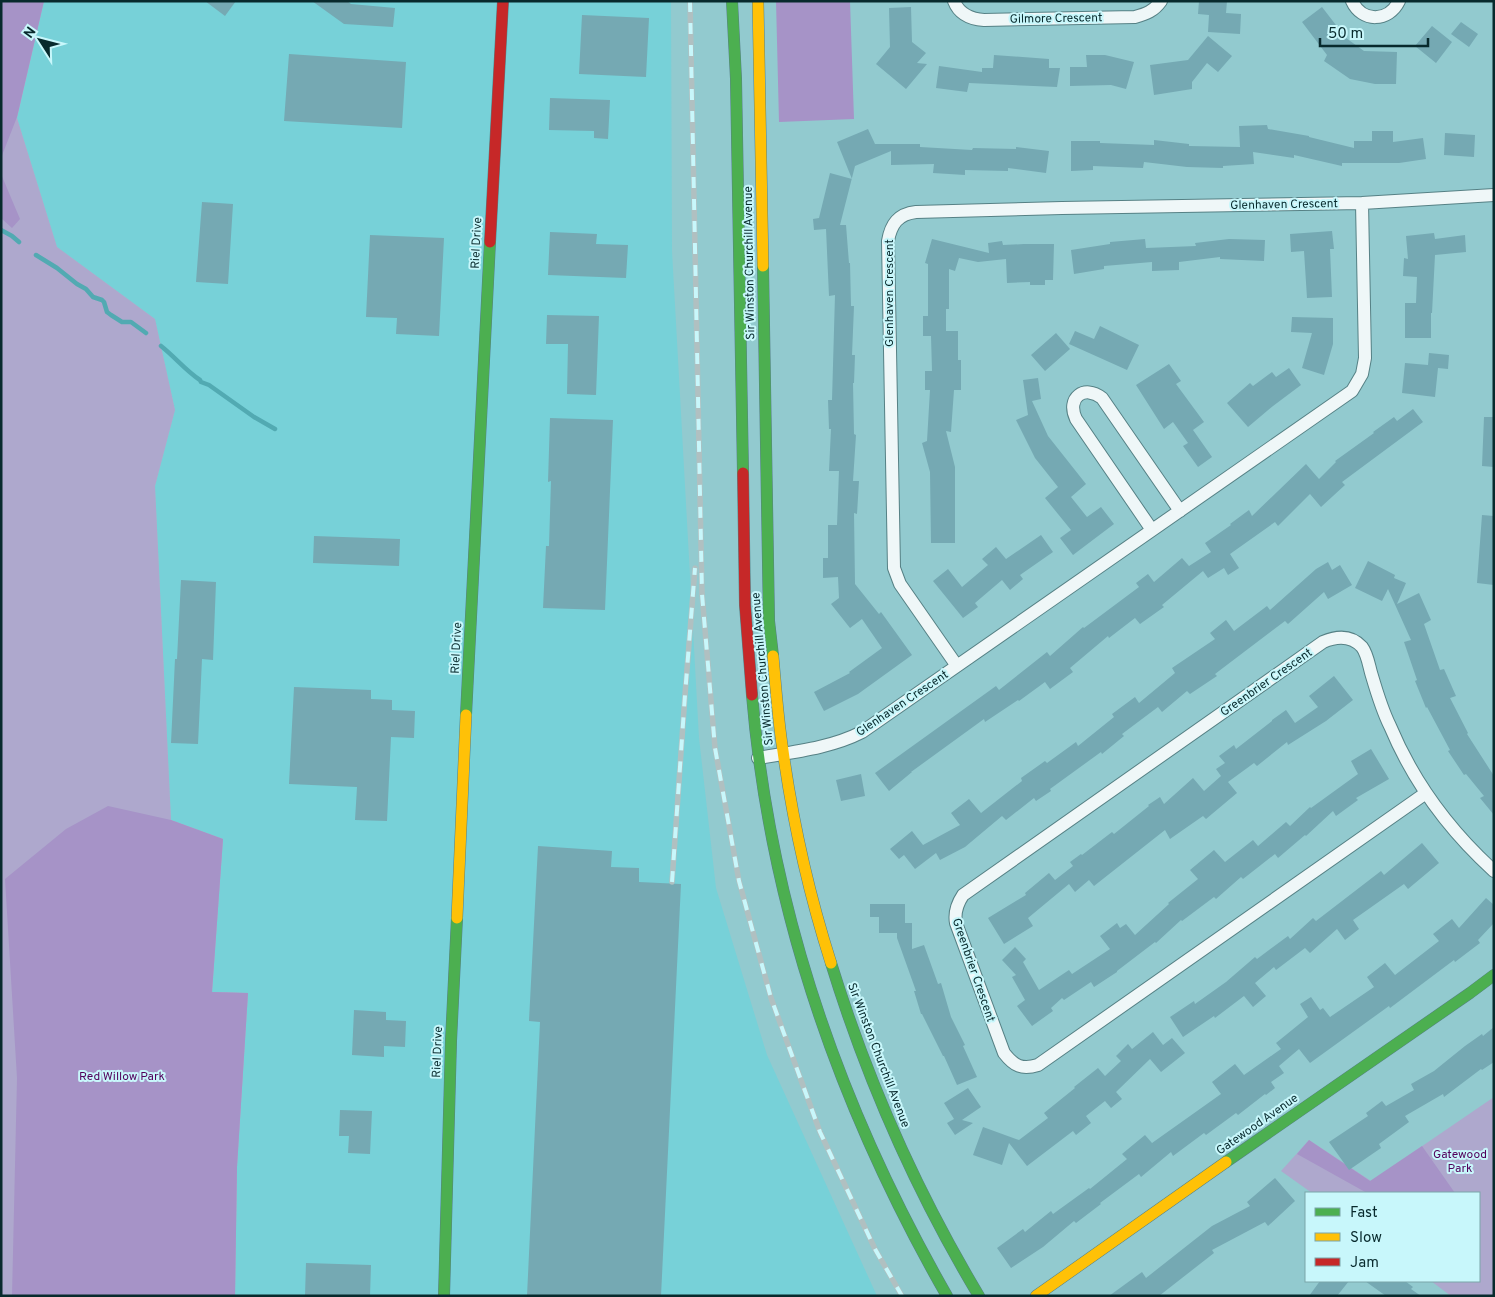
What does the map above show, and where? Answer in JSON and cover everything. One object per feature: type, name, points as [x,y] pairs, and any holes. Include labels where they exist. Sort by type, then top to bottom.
[{"type":"main road","name":"Riel Drive","points":[[444,1296],[451,1041],[503,1]]},
{"type":"main road","name":"Sir Winston Churchill Avenue","points":[[732,1],[736,79],[745,605],[750,683],[758,758],[777,866],[813,998],[851,1102],[882,1175],[946,1296]]},
{"type":"main road","name":"Sir Winston Churchill Avenue","points":[[758,1],[769,621],[783,753],[805,869],[837,988],[875,1090],[906,1160],[949,1245],[979,1296]]},
{"type":"main road","name":"Gatewood Avenue","points":[[1036,1296],[1261,1137],[1470,994],[1494,975]]},
{"type":"street","name":"Gilmore Crescent","points":[[954,1],[956,6],[968,17],[984,20],[1135,16],[1154,9],[1161,1]]},
{"type":"street","points":[[1352,1],[1354,6],[1365,15],[1379,18],[1393,11],[1400,1]]},
{"type":"street","name":"Glenhaven Crescent","points":[[957,666],[900,584],[894,568],[888,241],[891,226],[895,221],[905,214],[916,212],[1362,203],[1494,195]]},
{"type":"street","name":"Glenhaven Crescent","points":[[758,758],[826,745],[853,737],[873,725],[1352,391],[1362,374],[1365,358],[1362,203]]},
{"type":"street","points":[[1152,530],[1076,419],[1073,408],[1078,396],[1090,391],[1102,398],[1180,511]]},
{"type":"street","name":"Greenbrier Crescent","points":[[1426,793],[1038,1065],[1024,1068],[1009,1059],[1004,1053],[955,916],[957,904],[963,895],[1323,642],[1341,637],[1348,638],[1365,652],[1381,704],[1412,770],[1443,817],[1465,843],[1494,871]]},
{"type":"shaded area","points":[[44,1],[671,1],[672,251],[699,738],[716,888],[767,1055],[877,1296],[235,1296],[237,1167],[248,993],[212,992],[223,839],[171,820],[155,486],[175,410],[155,319],[57,247],[17,118]]},
{"type":"green space","name":"Red Willow Park","points":[[1,1],[44,1],[17,118],[57,247],[155,319],[175,410],[155,486],[171,820],[223,839],[212,992],[248,993],[237,1167],[235,1296],[1,1296]]},
{"type":"green space","points":[[1,1],[44,1],[17,117],[1,158]]},
{"type":"green space","points":[[776,1],[850,1],[854,119],[779,122]]},
{"type":"green space","points":[[1,174],[20,219],[12,228],[1,218]]},
{"type":"green space","points":[[108,806],[171,820],[223,839],[212,992],[248,993],[237,1167],[235,1296],[12,1296],[17,1078],[5,879],[66,829]]},
{"type":"green space","name":"Gatewood Park","points":[[1494,1097],[1494,1296],[1451,1296],[1432,1282],[1480,1282],[1480,1192],[1311,1192],[1281,1171],[1309,1140],[1371,1181]]},
{"type":"green space","points":[[1309,1140],[1370,1181],[1422,1146],[1454,1192],[1365,1192],[1297,1154]]},
{"type":"building","points":[[205,1],[236,1],[225,16]]},
{"type":"building","points":[[312,1],[347,1],[351,4],[395,8],[393,27],[344,24]]},
{"type":"building","points":[[1199,1],[1227,1],[1226,13],[1241,14],[1240,34],[1208,32],[1209,15],[1198,14]]},
{"type":"building","points":[[911,7],[912,42],[926,53],[917,63],[927,64],[906,89],[876,64],[890,47],[889,8]]},
{"type":"building","points":[[1322,7],[1346,38],[1364,51],[1397,52],[1396,84],[1375,84],[1350,79],[1324,61],[1327,55],[1302,22]]},
{"type":"building","points":[[582,15],[649,18],[646,77],[579,74]]},
{"type":"building","points":[[1461,22],[1478,34],[1469,47],[1451,34]]},
{"type":"building","points":[[1432,26],[1452,42],[1436,63],[1415,46]]},
{"type":"building","points":[[1208,36],[1232,56],[1218,72],[1207,63],[1192,82],[1192,89],[1154,95],[1150,65],[1188,60]]},
{"type":"building","points":[[289,54],[406,62],[402,128],[284,121]]},
{"type":"building","points":[[994,55],[1049,59],[1049,68],[1060,68],[1057,87],[969,83],[967,92],[936,88],[939,66],[982,72],[982,68],[993,68]]},
{"type":"building","points":[[1086,55],[1105,55],[1134,62],[1126,89],[1111,85],[1070,86],[1070,67],[1087,67]]},
{"type":"building","points":[[550,98],[610,100],[608,139],[594,138],[594,131],[549,130]]},
{"type":"building","points":[[1267,125],[1268,129],[1309,136],[1354,148],[1354,141],[1372,141],[1372,131],[1393,131],[1393,142],[1423,138],[1426,159],[1399,163],[1342,163],[1342,166],[1294,155],[1294,158],[1253,152],[1254,164],[1223,166],[1223,168],[1187,167],[1144,162],[1143,168],[1093,166],[1093,170],[1071,171],[1071,141],[1154,145],[1154,140],[1189,144],[1189,146],[1240,147],[1239,126]]},
{"type":"building","points":[[868,129],[875,144],[920,144],[920,147],[972,150],[973,148],[1016,149],[1016,147],[1049,151],[1046,173],[1008,168],[1008,171],[965,170],[965,175],[933,173],[934,164],[891,165],[891,151],[855,166],[852,179],[837,142]]},
{"type":"building","points":[[1445,133],[1475,135],[1474,157],[1444,155]]},
{"type":"building","points":[[830,173],[852,179],[840,225],[846,225],[850,263],[851,306],[854,306],[852,355],[855,355],[853,383],[854,434],[856,435],[853,481],[859,481],[857,514],[854,513],[855,584],[879,614],[881,612],[912,655],[858,694],[824,711],[814,692],[850,673],[882,648],[862,619],[850,628],[831,604],[839,598],[838,577],[823,578],[823,558],[828,558],[828,525],[837,525],[839,471],[829,471],[831,429],[829,429],[828,400],[832,400],[835,295],[829,296],[826,229],[814,230],[813,219],[819,218]]},
{"type":"building","points":[[202,202],[233,204],[228,284],[196,282]]},
{"type":"building","points":[[1332,231],[1334,249],[1330,249],[1332,297],[1307,298],[1304,251],[1291,252],[1290,234]]},
{"type":"building","points":[[550,232],[597,234],[596,244],[628,245],[626,278],[548,275]]},
{"type":"building","points":[[1434,233],[1435,239],[1465,235],[1466,252],[1435,255],[1431,338],[1405,338],[1405,303],[1416,303],[1417,277],[1403,276],[1404,258],[1408,259],[1406,236]]},
{"type":"building","points":[[370,235],[444,238],[439,336],[396,334],[397,318],[366,317]]},
{"type":"building","points":[[932,239],[989,253],[988,243],[1002,241],[1003,245],[1054,244],[1053,280],[1045,280],[1045,285],[1030,285],[1030,282],[1007,283],[1006,259],[978,262],[959,258],[955,271],[949,269],[949,309],[946,309],[946,331],[958,331],[958,360],[961,360],[961,390],[954,390],[951,432],[946,431],[955,467],[955,543],[931,543],[930,472],[922,443],[927,441],[930,390],[925,390],[925,371],[932,371],[931,336],[923,336],[923,316],[928,316],[928,264],[925,263]]},
{"type":"building","points":[[1145,239],[1146,248],[1196,246],[1195,243],[1229,239],[1265,240],[1264,261],[1220,259],[1220,257],[1179,262],[1179,270],[1152,271],[1152,262],[1104,266],[1104,269],[1074,274],[1071,250],[1110,244],[1110,242]]},
{"type":"building","points":[[547,315],[599,316],[596,395],[567,394],[568,344],[546,344]]},
{"type":"building","points":[[1292,317],[1333,318],[1333,344],[1324,375],[1302,368],[1312,333],[1291,332]]},
{"type":"building","points":[[1100,326],[1139,345],[1127,370],[1069,344],[1075,331],[1094,339]]},
{"type":"building","points":[[1056,333],[1070,349],[1045,371],[1031,355]]},
{"type":"building","points":[[1429,353],[1449,355],[1448,369],[1438,368],[1435,397],[1402,393],[1405,363],[1428,365]]},
{"type":"building","points":[[1169,364],[1181,381],[1176,384],[1204,422],[1193,430],[1212,457],[1198,467],[1183,446],[1188,443],[1173,422],[1164,429],[1136,385]]},
{"type":"building","points":[[1289,368],[1301,385],[1248,427],[1227,403],[1250,383],[1253,386],[1272,372],[1276,377]]},
{"type":"building","points":[[1038,378],[1041,399],[1032,401],[1048,436],[1086,484],[1071,497],[1087,517],[1101,507],[1114,524],[1073,555],[1060,538],[1071,530],[1045,498],[1058,487],[1035,458],[1016,420],[1028,415],[1023,380]]},
{"type":"building","points":[[1413,409],[1423,422],[1342,482],[1345,485],[1321,507],[1310,494],[1278,526],[1275,522],[1230,554],[1239,568],[1228,575],[1224,568],[1208,578],[1203,571],[1162,605],[1164,607],[1140,624],[1135,618],[1109,638],[1108,636],[1070,668],[1073,672],[1050,689],[1045,682],[985,722],[984,719],[911,772],[889,791],[875,773],[996,686],[999,690],[1047,652],[1050,656],[1083,627],[1139,587],[1136,583],[1148,574],[1154,582],[1182,558],[1189,566],[1211,552],[1205,543],[1249,510],[1252,516],[1306,464],[1319,479],[1335,461],[1373,432],[1394,417],[1397,421]]},
{"type":"building","points":[[1484,417],[1494,417],[1494,467],[1482,466]]},
{"type":"building","points":[[550,418],[613,420],[605,610],[543,608],[546,546],[549,546]]},
{"type":"building","points":[[1482,515],[1494,516],[1494,585],[1477,583]]},
{"type":"building","points":[[1041,535],[1053,552],[1020,575],[1023,579],[1010,590],[1002,580],[975,603],[978,607],[963,618],[933,581],[948,569],[962,587],[988,565],[982,559],[996,547],[1006,559]]},
{"type":"building","points":[[314,536],[400,539],[399,566],[313,563]]},
{"type":"building","points":[[1368,561],[1395,575],[1394,578],[1406,583],[1397,604],[1419,593],[1431,620],[1424,624],[1440,670],[1444,669],[1456,696],[1450,698],[1467,734],[1494,776],[1494,815],[1480,798],[1484,796],[1466,774],[1464,775],[1448,751],[1450,750],[1426,708],[1415,681],[1417,680],[1404,642],[1411,640],[1388,589],[1382,601],[1355,588]]},
{"type":"building","points":[[1328,562],[1332,570],[1340,565],[1352,585],[1328,599],[1324,592],[1288,624],[1285,621],[1215,674],[1217,676],[1190,694],[1187,691],[1162,712],[1158,707],[1122,734],[1124,736],[1102,754],[1101,752],[1036,801],[1034,798],[1006,820],[1002,816],[965,847],[940,860],[936,853],[915,869],[904,855],[899,859],[890,849],[912,831],[923,845],[960,825],[951,813],[969,799],[981,813],[1022,781],[1021,778],[1045,761],[1047,763],[1076,742],[1078,746],[1114,717],[1112,714],[1135,697],[1139,703],[1175,673],[1172,668],[1215,639],[1210,633],[1226,620],[1234,631],[1267,606],[1270,610],[1316,569]]},
{"type":"building","points":[[181,580],[216,582],[213,660],[202,659],[198,744],[171,743]]},
{"type":"building","points":[[1334,676],[1353,700],[1326,721],[1288,745],[1287,742],[1257,766],[1254,763],[1228,782],[1237,793],[1206,819],[1203,816],[1170,839],[1165,830],[1094,886],[1089,880],[1075,892],[1069,884],[1028,918],[1033,926],[1004,944],[988,918],[1026,895],[1025,893],[1049,873],[1055,880],[1073,866],[1070,862],[1112,832],[1114,834],[1160,797],[1164,804],[1193,778],[1204,791],[1221,776],[1216,769],[1225,763],[1219,756],[1234,745],[1236,749],[1286,710],[1295,723],[1318,707],[1309,696]]},
{"type":"building","points":[[294,687],[371,690],[371,699],[392,700],[392,710],[415,711],[414,738],[391,737],[387,821],[355,820],[357,787],[289,784]]},
{"type":"building","points":[[1371,749],[1389,779],[1356,798],[1358,800],[1336,816],[1333,811],[1278,858],[1275,854],[1243,879],[1241,877],[1216,899],[1214,897],[1181,920],[1156,943],[1117,972],[1094,987],[1091,982],[1064,1000],[1062,998],[1051,1008],[1053,1011],[1032,1026],[1017,1006],[1025,1000],[1012,977],[1016,975],[1002,960],[1015,947],[1026,959],[1023,962],[1039,990],[1069,970],[1072,974],[1110,949],[1100,936],[1117,923],[1120,928],[1126,924],[1135,935],[1168,903],[1198,879],[1190,870],[1214,850],[1225,862],[1253,840],[1258,846],[1286,822],[1290,826],[1310,807],[1358,774],[1351,761]]},
{"type":"building","points":[[861,774],[865,796],[841,801],[836,780]]},
{"type":"building","points":[[1422,843],[1439,863],[1408,889],[1404,884],[1353,920],[1359,929],[1345,940],[1337,929],[1310,953],[1305,948],[1276,970],[1274,967],[1255,983],[1266,996],[1253,1007],[1244,996],[1215,1018],[1214,1016],[1183,1037],[1170,1017],[1194,1001],[1195,1004],[1226,982],[1255,957],[1257,959],[1288,936],[1290,939],[1313,918],[1316,921],[1381,871],[1384,875]]},
{"type":"building","points":[[538,846],[612,851],[611,867],[639,868],[639,882],[681,884],[661,1296],[527,1296],[540,1022],[529,1021]]},
{"type":"building","points":[[1486,898],[1494,905],[1494,923],[1478,940],[1480,943],[1310,1063],[1299,1049],[1279,1066],[1284,1073],[1271,1082],[1275,1088],[1266,1095],[1238,1115],[1236,1113],[1206,1135],[1204,1133],[1173,1156],[1171,1152],[1141,1177],[1139,1174],[1076,1223],[1074,1221],[1043,1247],[1011,1268],[997,1248],[1023,1229],[1025,1232],[1051,1211],[1053,1214],[1090,1189],[1127,1159],[1122,1154],[1145,1135],[1152,1143],[1221,1094],[1212,1082],[1235,1064],[1244,1075],[1281,1049],[1276,1043],[1308,1017],[1300,1004],[1311,997],[1320,1010],[1323,1008],[1330,1017],[1374,987],[1367,977],[1385,963],[1395,975],[1439,941],[1433,934],[1452,919],[1459,928]]},
{"type":"building","points":[[870,904],[905,904],[905,923],[912,923],[912,949],[924,945],[938,984],[941,983],[951,1017],[965,1045],[963,1046],[977,1077],[957,1085],[944,1056],[921,1014],[914,991],[916,991],[897,938],[897,933],[879,933],[879,917],[870,917]]},
{"type":"building","points":[[354,1010],[386,1012],[386,1020],[406,1021],[405,1047],[384,1046],[384,1057],[352,1055]]},
{"type":"building","points":[[1494,1027],[1494,1062],[1481,1069],[1444,1097],[1443,1094],[1405,1116],[1409,1122],[1379,1144],[1381,1148],[1349,1170],[1329,1142],[1368,1116],[1366,1113],[1382,1101],[1386,1106],[1414,1090],[1411,1084],[1434,1071],[1465,1046]]},
{"type":"building","points":[[1153,1032],[1163,1045],[1172,1038],[1185,1053],[1161,1072],[1150,1059],[1116,1092],[1122,1099],[1111,1108],[1105,1101],[1086,1116],[1091,1123],[1076,1135],[1073,1131],[1027,1166],[1009,1143],[1002,1165],[973,1155],[983,1127],[1019,1140],[1048,1118],[1044,1113],[1074,1087],[1098,1068],[1105,1076],[1121,1061],[1116,1056],[1128,1044],[1132,1049]]},
{"type":"building","points":[[968,1088],[981,1107],[962,1120],[973,1123],[955,1135],[947,1123],[954,1119],[944,1103]]},
{"type":"building","points":[[340,1110],[372,1111],[370,1154],[348,1153],[349,1136],[339,1136]]},
{"type":"building","points":[[1275,1178],[1295,1201],[1268,1226],[1265,1222],[1212,1250],[1214,1253],[1159,1296],[1109,1296],[1142,1272],[1146,1278],[1212,1226],[1250,1206],[1247,1202]]},
{"type":"building","points":[[306,1263],[371,1265],[370,1296],[305,1296]]},
{"type":"building","points":[[1319,1282],[1348,1282],[1337,1296],[1309,1296]]},
{"type":"building","points":[[1366,1282],[1406,1282],[1413,1287],[1411,1289],[1421,1296],[1386,1296]]},
{"type":"waterway","points":[[1,230],[19,242]]},
{"type":"waterway","points":[[36,255],[86,289],[93,297],[102,300],[107,312],[111,315],[122,322],[131,322],[146,333]]},
{"type":"waterway","points":[[161,346],[201,382],[209,385],[254,417],[275,429]]},
{"type":"railway","points":[[690,1],[702,594],[715,748],[739,881],[771,998],[820,1132],[875,1249],[902,1296]]},
{"type":"railway","points":[[672,882],[695,568]]},
{"type":"traffic: fast","points":[[732,1],[736,79],[743,473]]},
{"type":"traffic: fast","points":[[466,715],[490,242]]},
{"type":"traffic: fast","points":[[763,266],[769,621],[773,656]]},
{"type":"traffic: fast","points":[[752,695],[761,775],[775,853],[794,930],[816,1006],[843,1081],[874,1154],[909,1226],[947,1296]]},
{"type":"traffic: fast","points":[[444,1296],[451,1041],[457,918]]},
{"type":"traffic: fast","points":[[831,963],[860,1050],[895,1134],[934,1216],[979,1296]]},
{"type":"traffic: fast","points":[[1226,1162],[1494,975]]},
{"type":"traffic: slow","points":[[758,1],[763,266]]},
{"type":"traffic: slow","points":[[773,656],[787,778],[802,858],[831,963]]},
{"type":"traffic: slow","points":[[457,918],[466,715]]},
{"type":"traffic: slow","points":[[1036,1296],[1226,1162]]},
{"type":"traffic: jam","points":[[490,242],[503,1]]},
{"type":"traffic: jam","points":[[743,473],[745,605],[752,695]]}]
